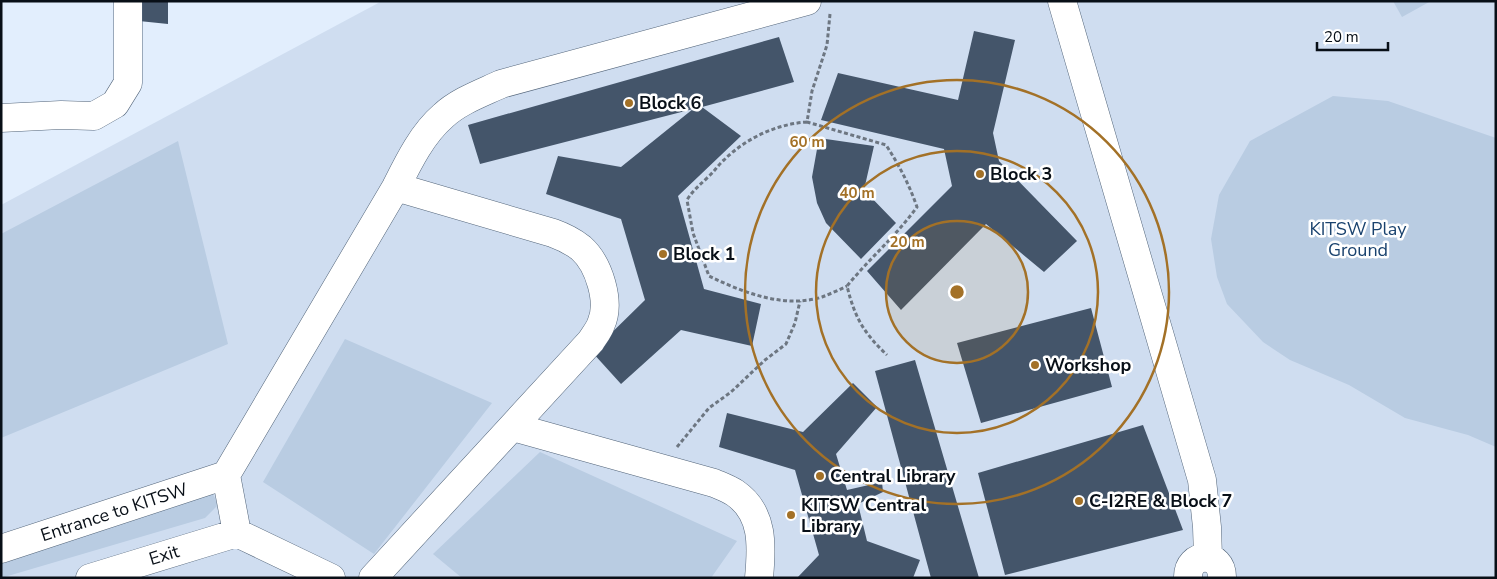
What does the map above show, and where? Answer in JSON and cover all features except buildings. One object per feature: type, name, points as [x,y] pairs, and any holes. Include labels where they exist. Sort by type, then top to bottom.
[{"type":"lane","points":[[1,118],[61,115],[94,116],[115,104],[128,83],[128,1]]},
{"type":"lane","points":[[1062,1],[1202,480],[1207,527],[1215,568]]},
{"type":"lane","points":[[331,578],[238,533],[226,474],[396,187],[418,145],[443,116],[469,99],[501,84],[818,5]]},
{"type":"lane","points":[[373,578],[591,341],[602,323],[605,302],[601,281],[583,250],[570,240],[553,233],[396,187]]},
{"type":"lane","points":[[513,427],[714,483],[734,493],[749,505],[759,528],[762,544],[760,578]]},
{"type":"lane","name":"Entrance to KITSW","points":[[1,549],[226,474]]},
{"type":"lane","name":"Exit","points":[[90,578],[238,533]]},
{"type":"lane","points":[[1186,577],[1188,568],[1200,558],[1215,568]]},
{"type":"path","points":[[807,122],[812,91],[827,45],[818,5]]},
{"type":"path","points":[[807,122],[886,145],[910,186],[917,207],[904,226],[863,266],[847,286],[821,297],[800,301],[770,298],[741,291],[709,276],[693,233],[687,200],[694,190],[708,178],[724,159],[741,146],[776,128],[792,123],[807,122]]},
{"type":"path","points":[[847,286],[861,326],[870,339],[887,356]]},
{"type":"path","points":[[662,468],[709,408],[731,392],[765,360],[786,344],[795,323],[800,301]]},
{"type":"shaded area","points":[[382,1],[1496,1],[1496,578],[1,578],[1,205]]},
{"type":"green space","points":[[1393,1],[1431,1],[1402,17]]},
{"type":"green space","name":"KITSW Play Ground","points":[[1333,96],[1388,101],[1496,138],[1496,447],[1468,435],[1405,418],[1349,385],[1290,360],[1263,342],[1227,304],[1217,277],[1211,239],[1219,195],[1250,141]]},
{"type":"green space","points":[[178,141],[228,344],[1,438],[1,234]]},
{"type":"green space","points":[[345,339],[492,403],[374,554],[263,482]]},
{"type":"green space","points":[[540,452],[737,541],[711,578],[462,578],[433,554]]},
{"type":"green space","points":[[212,493],[217,506],[205,518],[1,578],[1,556]]},
{"type":"place","name":"Block 6","points":[[629,103]]},
{"type":"place","name":"Block 3","points":[[980,174]]},
{"type":"place","name":"Block 1","points":[[663,254]]},
{"type":"place","name":"Workshop","points":[[1035,365]]},
{"type":"place","name":"Central Library","points":[[820,476]]},
{"type":"place","name":"C-I2RE & Block 7","points":[[1079,501]]},
{"type":"place","name":"KITSW Central Library","points":[[791,515]]}]
